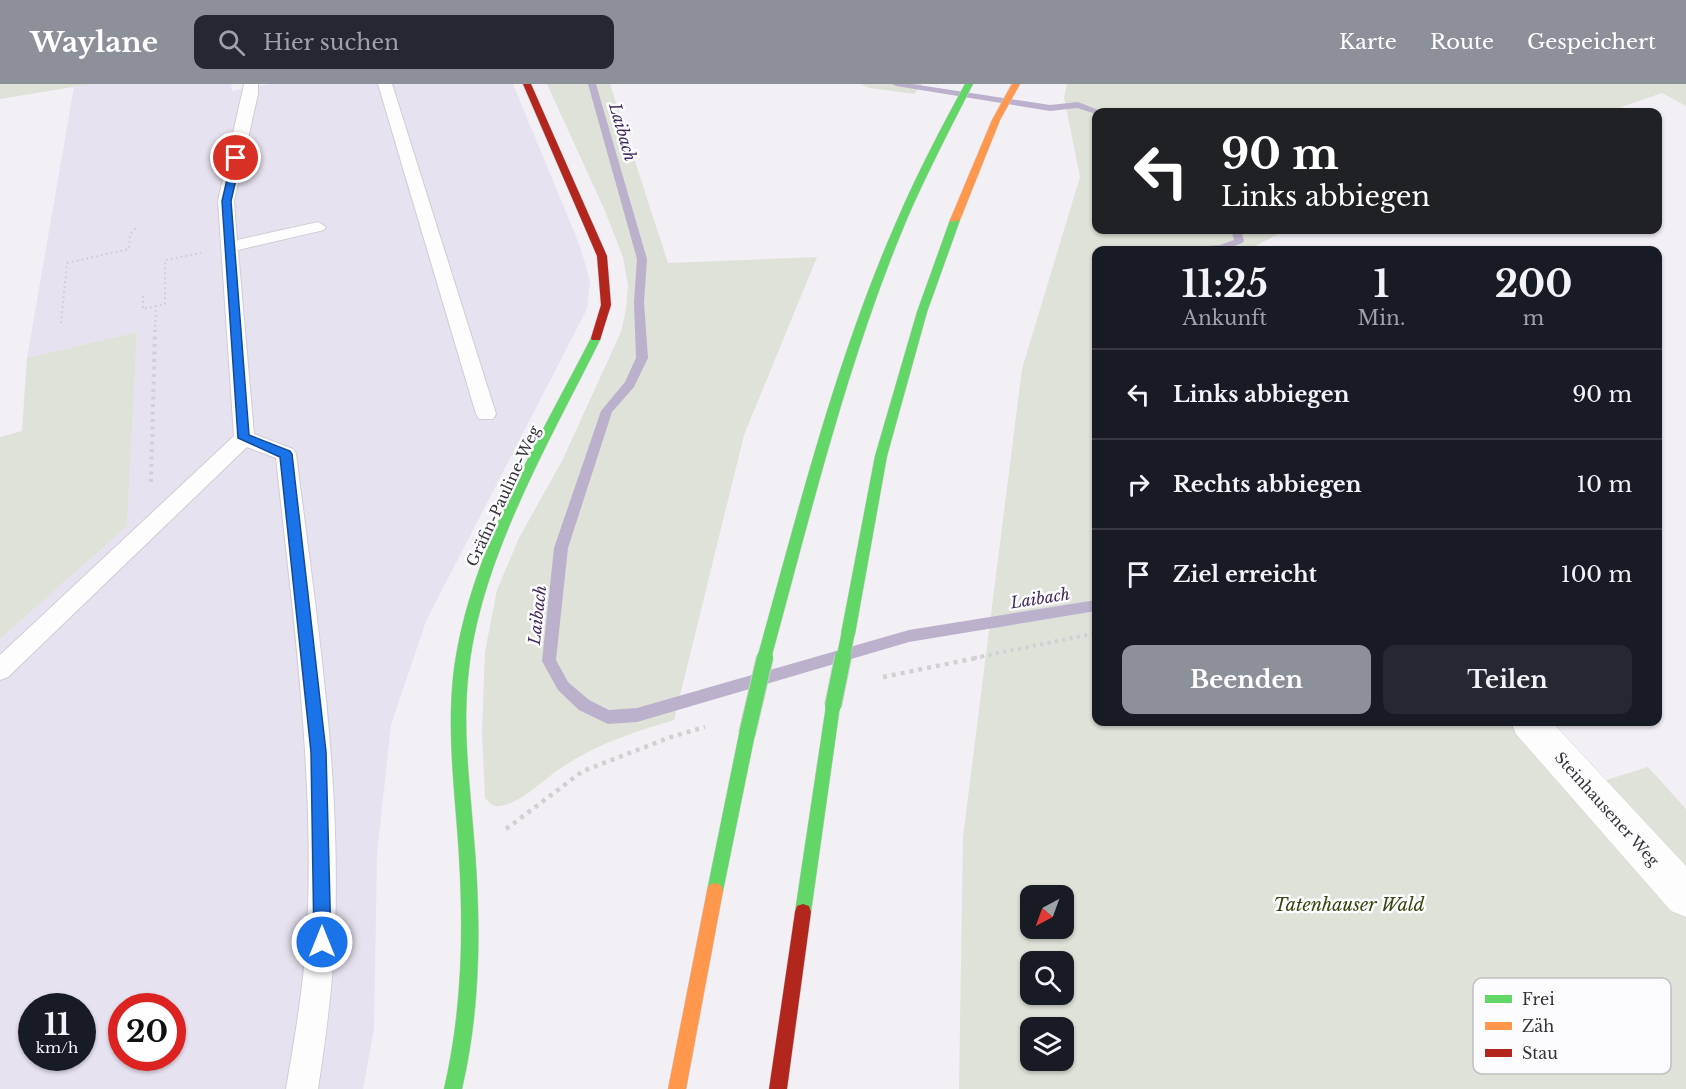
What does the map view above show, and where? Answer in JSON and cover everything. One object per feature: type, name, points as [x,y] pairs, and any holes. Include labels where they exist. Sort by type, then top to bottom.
[{"type":"main road","name":"Gräfin-Pauline-Weg","points":[[453,1089],[461,1060],[469,983],[467,858],[457,727],[465,648],[480,587],[500,536],[602,327],[606,305],[602,256],[527,84]]},
{"type":"main road","points":[[678,1089],[693,999],[765,655],[831,420],[897,228],[952,112],[969,84]]},
{"type":"main road","points":[[778,1089],[833,706],[884,444],[922,312],[958,210],[996,120],[1016,84]]},
{"type":"street","name":"Steinhausener Weg","points":[[1533,726],[1686,896]]},
{"type":"lane","points":[[244,438],[226,201],[251,94],[251,84]]},
{"type":"lane","points":[[384,84],[486,414]]},
{"type":"lane","points":[[230,247],[318,227]]},
{"type":"lane","points":[[0,670],[244,438]]},
{"type":"lane","points":[[244,438],[286,454],[318,752],[322,942],[312,1041],[302,1089]]},
{"type":"path","points":[[61,323],[68,263],[129,249],[129,234],[137,227]]},
{"type":"path","points":[[143,296],[143,309],[165,304],[165,260],[230,247]]},
{"type":"path","points":[[156,306],[150,502],[168,509]]},
{"type":"shaded area","points":[[91,84],[231,84],[232,91],[270,84],[513,84],[580,246],[590,281],[587,309],[426,621],[391,725],[377,854],[374,1028],[363,1089],[0,1089],[0,639],[127,526],[137,332],[27,358],[74,87]]},
{"type":"green space","points":[[0,84],[91,84],[0,99]]},
{"type":"green space","points":[[547,84],[610,84],[668,263],[817,257],[744,435],[674,720],[633,733],[592,750],[560,769],[517,800],[498,806],[485,798],[482,732],[485,652],[497,590],[519,538],[562,461],[621,332],[628,285],[623,257],[605,211]]},
{"type":"green space","points":[[861,84],[922,84],[914,94],[870,88]]},
{"type":"green space","name":"Tatenhauser Wald","points":[[1067,84],[1686,84],[1686,106],[1662,93],[1619,108],[1092,108],[1092,234],[1278,234],[1256,246],[1092,246],[1092,726],[1516,726],[1577,789],[1648,767],[1686,809],[1686,1089],[959,1089],[963,837],[1022,369],[1080,177],[1064,97]]},
{"type":"green space","points":[[137,332],[127,526],[0,639],[0,437],[22,431],[27,358]]},
{"type":"waterway","name":"Laibach","points":[[592,84],[642,259],[639,302],[642,358],[630,384],[607,411],[561,548],[549,661],[563,686],[584,705],[608,717],[637,715],[909,636],[1092,607]]},
{"type":"waterway","name":"Laibach","points":[[896,84],[1050,108],[1078,105],[1092,110]]},
{"type":"waterway","name":"Laibach","points":[[1227,246],[1239,241],[1237,234]]},
{"type":"traffic: fast","points":[[765,655],[805,509],[849,363],[874,291],[933,151],[969,84]]},
{"type":"traffic: fast","points":[[848,634],[881,456],[922,312],[955,220]]},
{"type":"traffic: fast","points":[[453,1089],[465,1025],[470,959],[467,860],[457,740],[461,676],[470,625],[485,575],[504,526],[596,338]]},
{"type":"traffic: fast","points":[[833,706],[848,634]]},
{"type":"traffic: fast","points":[[747,734],[765,655]]},
{"type":"traffic: fast","points":[[803,912],[833,706]]},
{"type":"traffic: fast","points":[[715,891],[747,734]]},
{"type":"traffic: slow","points":[[955,220],[996,120],[1016,84]]},
{"type":"traffic: slow","points":[[677,1089],[715,891]]},
{"type":"traffic: jam","points":[[527,84],[602,256],[606,305],[596,338]]},
{"type":"traffic: jam","points":[[778,1089],[803,912]]},
{"type":"route","points":[[236,158],[226,201],[244,438],[286,454],[318,752],[323,858],[322,942]]}]
